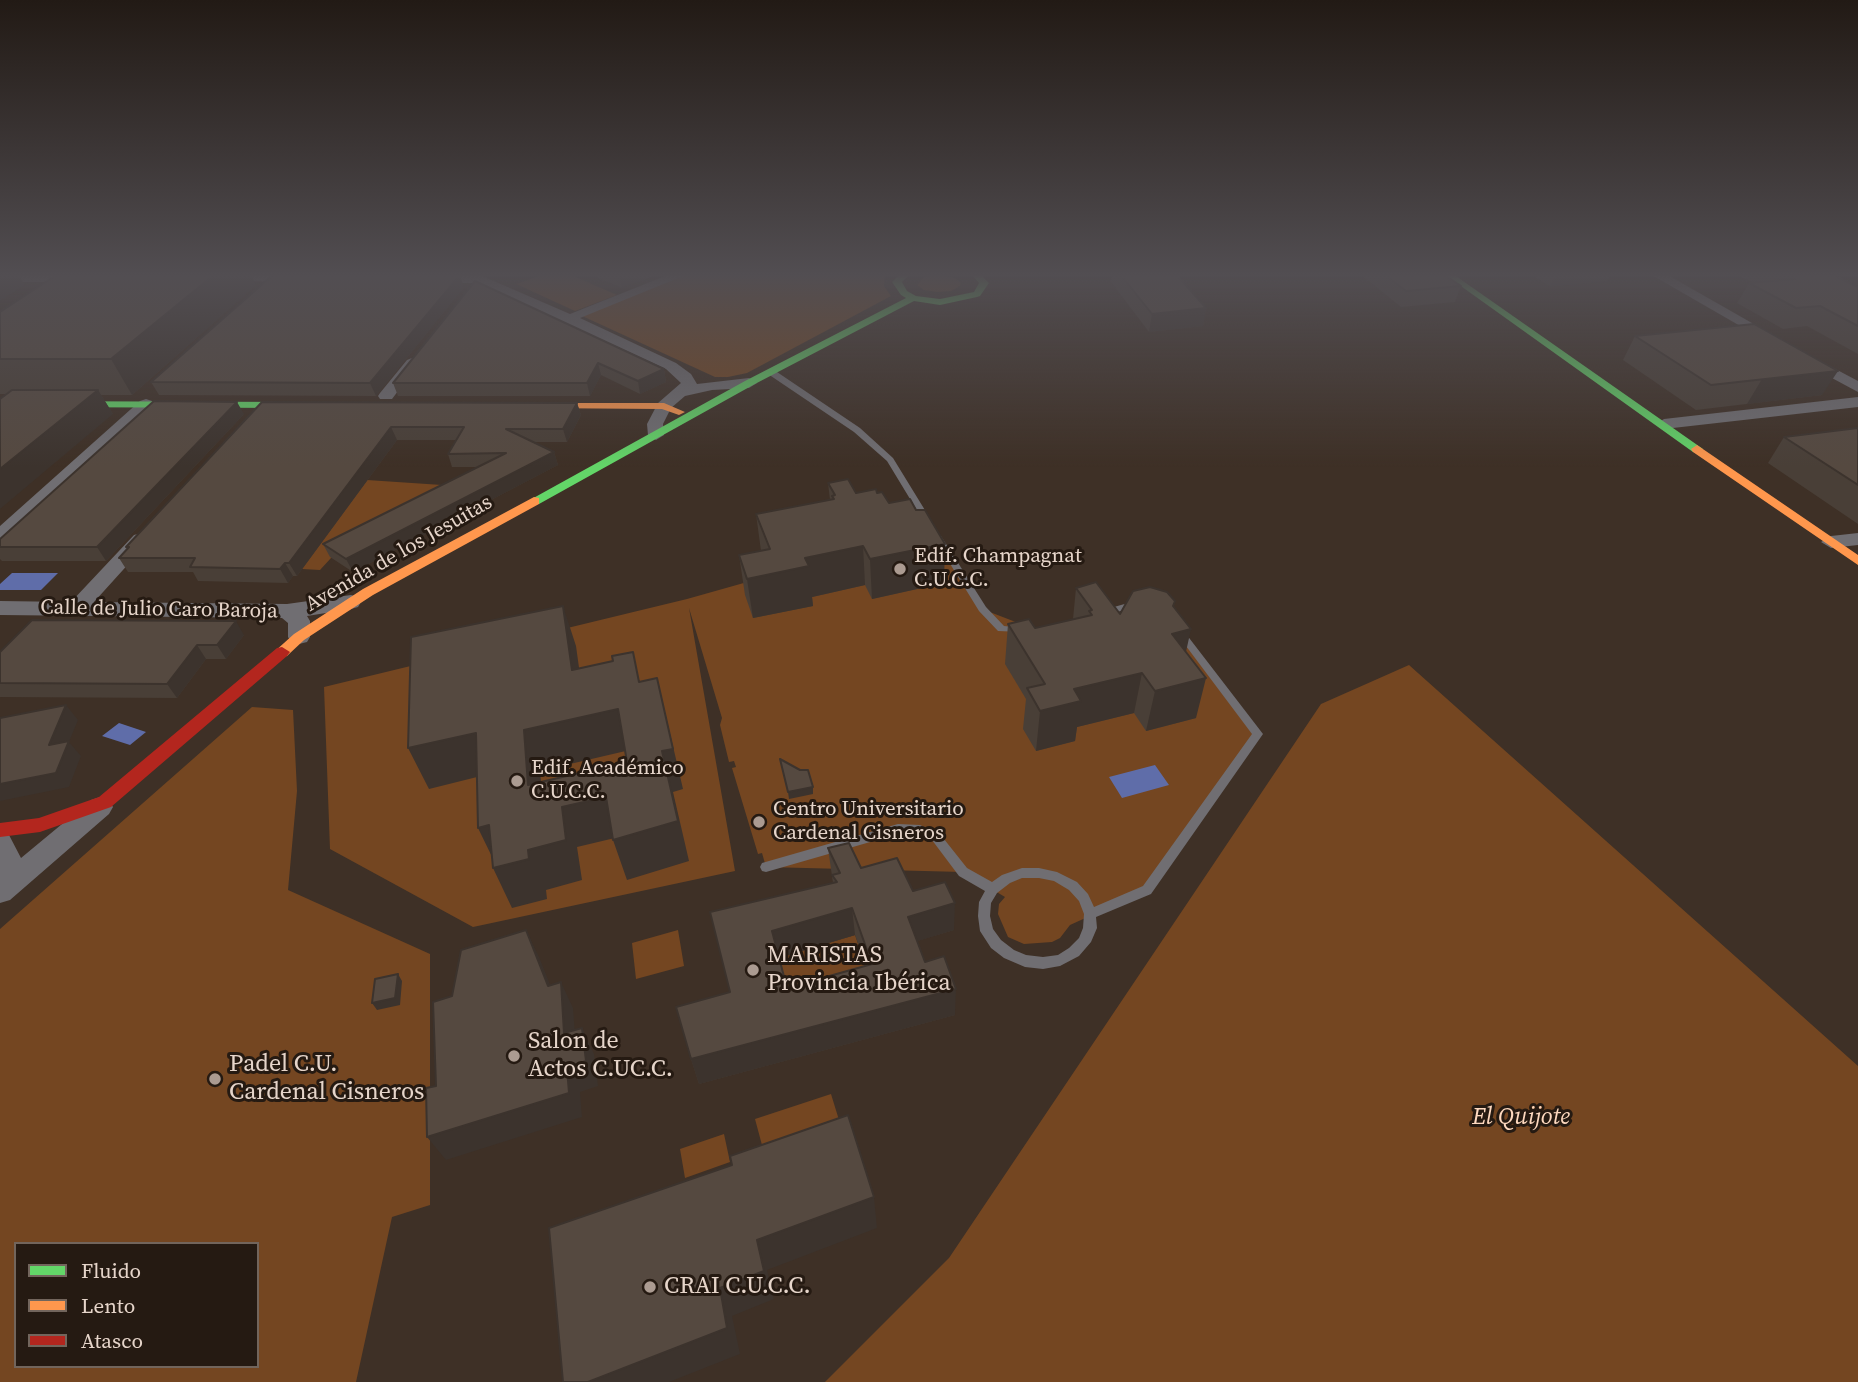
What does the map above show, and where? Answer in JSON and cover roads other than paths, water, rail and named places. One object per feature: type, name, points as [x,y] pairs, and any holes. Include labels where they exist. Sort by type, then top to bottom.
[{"type":"street","points":[[607,338],[671,366],[686,377],[689,384],[676,406],[655,424],[656,435]]},
{"type":"street","name":"Avenida de los Jesuitas","points":[[676,406],[749,383],[836,338]]},
{"type":"street","points":[[1541,338],[1858,561]]},
{"type":"street","points":[[1772,338],[1858,387]]},
{"type":"street","points":[[367,405],[390,401],[419,356]]},
{"type":"street","name":"Avenida de los Jesuitas","points":[[0,830],[40,825],[105,802],[253,679],[299,637],[354,601],[656,435],[676,406],[712,385],[749,383]]},
{"type":"street","points":[[0,536],[144,400]]},
{"type":"street","points":[[5,411],[27,403],[144,400],[316,405]]},
{"type":"street","points":[[1664,424],[1858,402]]},
{"type":"street","points":[[247,425],[265,405]]},
{"type":"street","points":[[517,405],[676,406]]},
{"type":"street","points":[[77,608],[155,524]]},
{"type":"street","points":[[1831,542],[1858,539]]},
{"type":"street","points":[[287,611],[316,609],[354,601]]},
{"type":"street","name":"Calle de Julio Caro Baroja","points":[[0,608],[287,611],[299,621],[299,637]]},
{"type":"street","points":[[2,890],[105,802]]},
{"type":"street","points":[[0,842],[8,856],[2,890]]},
{"type":"lane","points":[[771,372],[857,430],[890,460],[982,609],[1001,629],[1026,630]]},
{"type":"lane","points":[[1090,617],[1128,606],[1150,607]]},
{"type":"lane","points":[[1090,914],[1147,891],[1258,734],[1170,619]]},
{"type":"lane","points":[[766,867],[898,829],[920,830],[936,837],[963,872],[993,889]]},
{"type":"lane","points":[[1022,873],[1048,875],[1073,886],[1084,898],[1090,914],[1090,928],[1084,942],[1060,960],[1025,961],[1009,954],[996,944],[987,930],[985,902],[993,889],[1006,879],[1022,873]]},
{"type":"water","points":[[12,573],[58,573],[41,590],[0,590],[0,584]]},
{"type":"water","points":[[119,723],[146,732],[130,745],[102,736]]},
{"type":"water","points":[[1155,765],[1169,785],[1122,798],[1109,777]]},
{"type":"place","name":"Edif. Champagnat C.U.C.C.","points":[[900,569]]},
{"type":"place","name":"Edif. Académico C.U.C.C.","points":[[517,781]]},
{"type":"place","name":"Centro Universitario Cardenal Cisneros","points":[[759,822]]},
{"type":"place","name":"MARISTAS Provincia Ibérica","points":[[753,970]]},
{"type":"place","name":"Salon de Actos C.UC.C.","points":[[514,1056]]},
{"type":"place","name":"Padel C.U. Cardenal Cisneros","points":[[215,1079]]},
{"type":"place","name":"CRAI C.U.C.C.","points":[[650,1287]]},
{"type":"park label","name":"El Quijote","points":[[1521,1118]]}]
